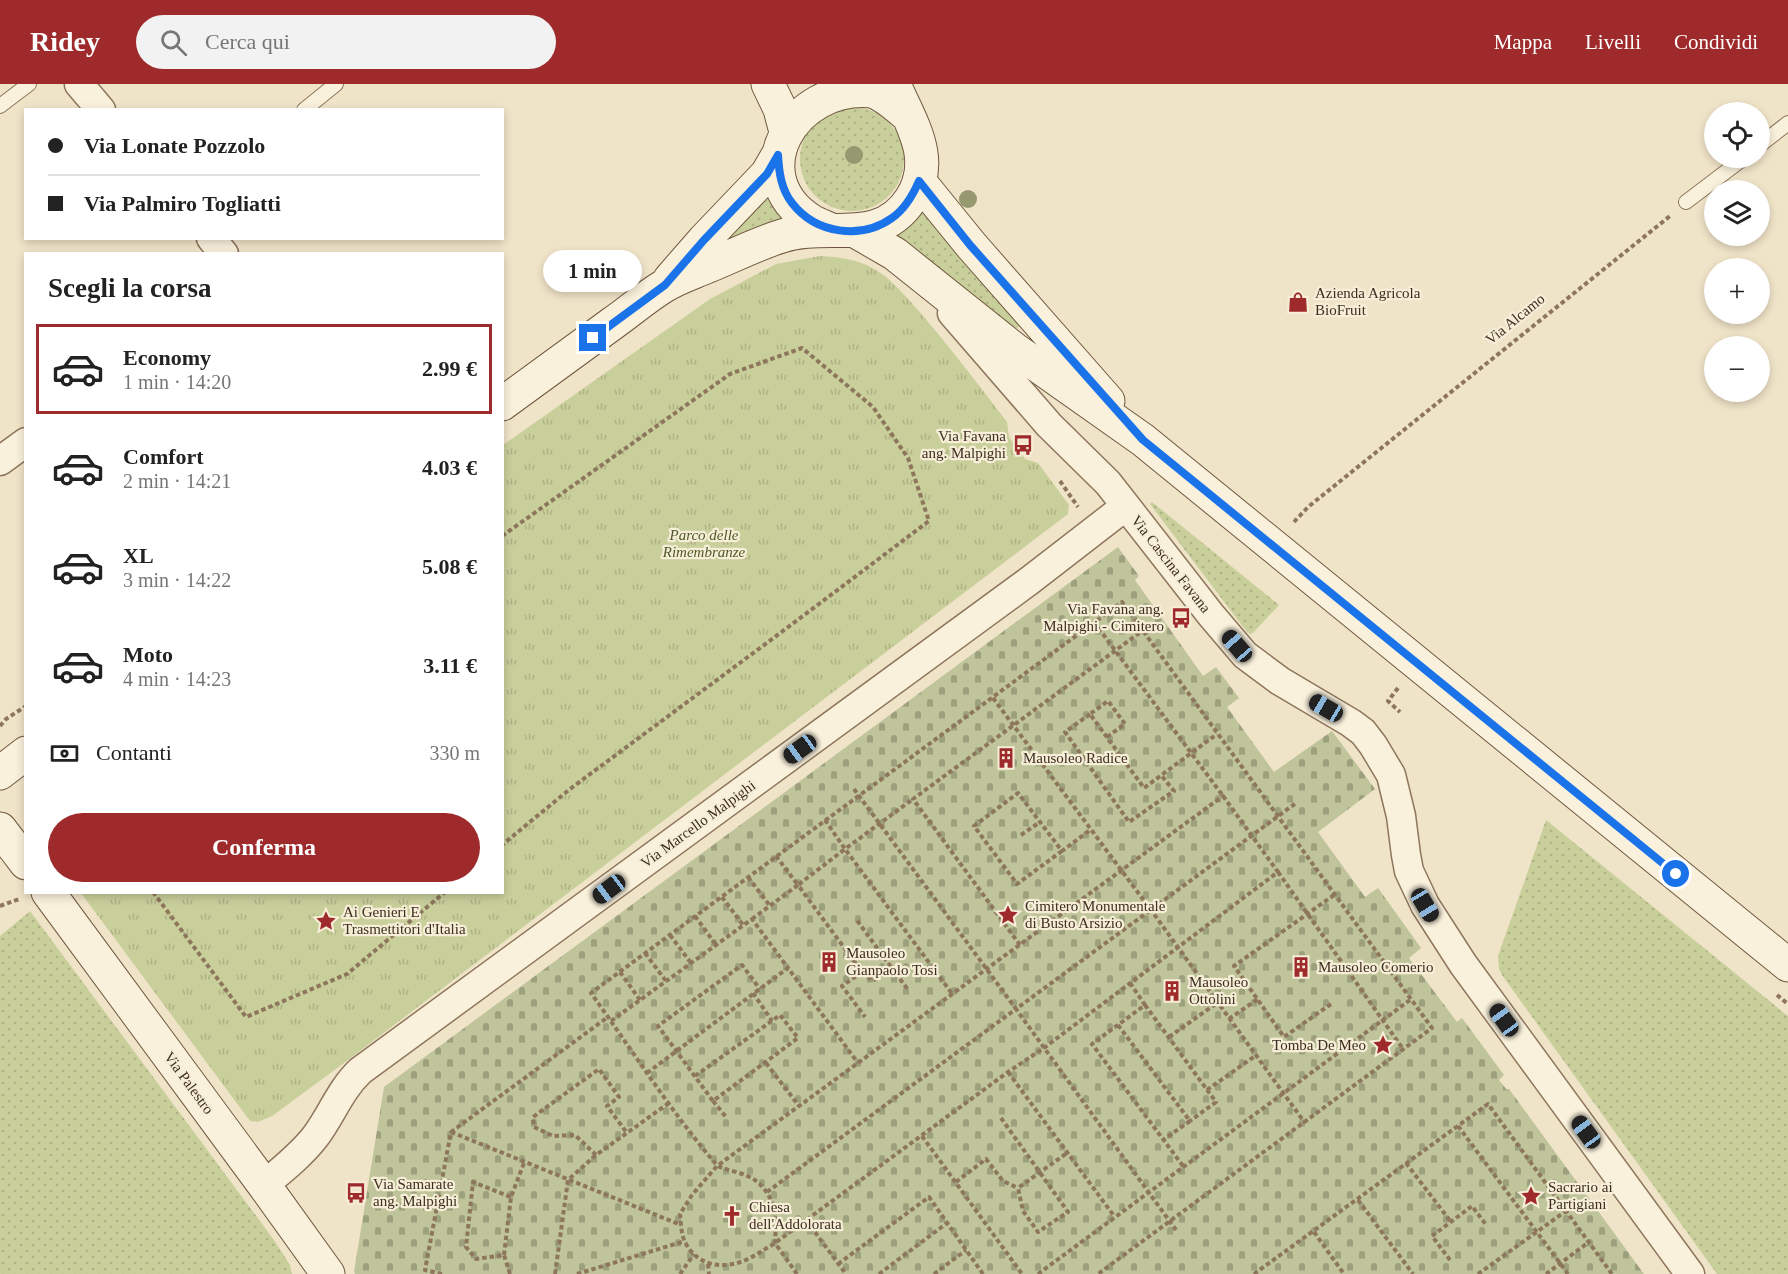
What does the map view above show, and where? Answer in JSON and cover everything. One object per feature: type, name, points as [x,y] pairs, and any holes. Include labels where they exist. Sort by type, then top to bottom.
[{"type":"street","points":[[79,84],[99,108]]},
{"type":"street","points":[[768,84],[780,109],[780,180],[792,202],[810,220],[844,231],[895,254],[1014,349],[1143,440],[1788,965]]},
{"type":"street","points":[[665,285],[781,236],[803,230],[844,231],[875,228],[894,218],[911,199],[923,166],[922,148],[894,84]]},
{"type":"street","points":[[504,403],[665,285],[767,174],[795,112],[824,86],[855,86],[874,91],[906,114]]},
{"type":"street","points":[[919,181],[970,245],[1143,440]]},
{"type":"street","points":[[213,240],[222,252]]},
{"type":"street","name":"Via Cascina Favana","points":[[911,266],[1049,425],[1108,483],[1245,655],[1280,681],[1351,723],[1374,745],[1391,775],[1401,816],[1410,871],[1425,905],[1470,974],[1690,1274]]},
{"type":"street","points":[[0,461],[24,443]]},
{"type":"street","name":"Via Marcello Malpighi","points":[[264,1185],[301,1153],[315,1137],[346,1088],[360,1071],[1020,588],[1126,506]]},
{"type":"street","points":[[0,773],[24,755]]},
{"type":"street","points":[[0,828],[24,860]]},
{"type":"street","name":"Via Palestro","points":[[49,894],[328,1274]]},
{"type":"lane","points":[[0,106],[29,84]]},
{"type":"lane","points":[[306,108],[336,84]]},
{"type":"lane","points":[[1770,137],[1788,123]]},
{"type":"lane","points":[[1686,202],[1731,168]]},
{"type":"path","name":"Via Alcamo","points":[[1308,507],[1686,202]]},
{"type":"path","points":[[504,535],[730,374],[802,348],[873,407],[909,458],[928,521],[570,789],[504,843]]},
{"type":"path","points":[[1054,473],[1076,501],[1077,513]]},
{"type":"path","points":[[797,1274],[775,1243],[776,1222],[767,1192],[755,1178],[717,1166],[591,993],[1122,602],[1432,1028],[1098,1274]]},
{"type":"path","points":[[1094,622],[1309,914],[1403,1049]]},
{"type":"path","points":[[442,1274],[425,1272],[451,1132],[743,926],[1142,631]]},
{"type":"path","points":[[1398,687],[1388,701],[1400,712]]},
{"type":"path","points":[[993,698],[1151,910],[1305,1123]]},
{"type":"path","points":[[1107,737],[1125,724],[1108,701],[1065,732],[1128,822],[1174,791],[1161,775]]},
{"type":"path","points":[[0,726],[6,719],[24,707]]},
{"type":"path","points":[[1090,714],[1144,788],[1217,734]]},
{"type":"path","points":[[854,789],[1176,1230]]},
{"type":"path","points":[[1062,852],[1018,793],[974,826],[1017,884],[1062,852],[1090,830]]},
{"type":"path","points":[[1222,796],[717,1166],[684,1205],[680,1214],[685,1241],[694,1254],[708,1264],[731,1265],[775,1243],[1044,1048],[1278,872]]},
{"type":"path","points":[[913,799],[1020,945]]},
{"type":"path","points":[[767,1192],[1296,803]]},
{"type":"path","points":[[825,820],[953,995]]},
{"type":"path","points":[[1021,835],[1040,822]]},
{"type":"path","points":[[776,856],[862,972],[873,981],[891,967]]},
{"type":"path","points":[[748,877],[770,906]]},
{"type":"path","points":[[154,894],[246,1017],[347,974],[443,894]]},
{"type":"path","points":[[1330,1004],[1284,1037],[1234,966],[1334,895]]},
{"type":"path","points":[[722,897],[743,926]]},
{"type":"path","points":[[695,916],[716,945]]},
{"type":"path","points":[[752,919],[858,1063]]},
{"type":"path","points":[[856,920],[909,991]]},
{"type":"path","points":[[670,935],[691,963]]},
{"type":"path","points":[[645,953],[666,981]]},
{"type":"path","points":[[726,1117],[658,1026],[742,965],[760,989]]},
{"type":"path","points":[[647,1072],[788,968]]},
{"type":"path","points":[[620,972],[640,1000]]},
{"type":"path","points":[[862,972],[842,986],[865,1017]]},
{"type":"path","points":[[1131,983],[1216,1102],[1163,1140]]},
{"type":"path","points":[[753,993],[772,1021]]},
{"type":"path","points":[[1229,1019],[1258,999]]},
{"type":"path","points":[[1038,1274],[1410,1000]]},
{"type":"path","points":[[1169,1038],[1217,1003]]},
{"type":"path","points":[[1145,1005],[1092,1044],[1183,1166]]},
{"type":"path","points":[[695,1076],[780,1015],[798,1038],[713,1101]]},
{"type":"path","points":[[1118,1025],[1190,1121]]},
{"type":"path","points":[[1207,1090],[1255,1056]]},
{"type":"path","points":[[766,1062],[799,1106]]},
{"type":"path","points":[[596,1155],[575,1135],[553,1136],[534,1127],[533,1117],[599,1069],[619,1096],[607,1106],[627,1133]]},
{"type":"path","points":[[1008,1072],[1114,1216]]},
{"type":"path","points":[[555,1274],[568,1180],[596,1155],[669,1103]]},
{"type":"path","points":[[1257,1273],[1488,1104],[1612,1274]]},
{"type":"path","points":[[1001,1118],[1068,1212],[1038,1233],[1023,1211],[1018,1188]]},
{"type":"path","points":[[1458,1126],[1568,1274]]},
{"type":"path","points":[[451,1132],[681,1225]]},
{"type":"path","points":[[922,1136],[1022,1274]]},
{"type":"path","points":[[1018,1188],[1067,1153]]},
{"type":"path","points":[[956,1182],[986,1159],[1003,1181],[1018,1188]]},
{"type":"path","points":[[510,1274],[504,1255],[511,1197],[524,1162]]},
{"type":"path","points":[[1407,1163],[1451,1222]]},
{"type":"path","points":[[504,1255],[476,1260],[466,1247],[473,1182],[511,1197]]},
{"type":"path","points":[[838,1264],[929,1197],[983,1274]]},
{"type":"path","points":[[1358,1200],[1413,1274]]},
{"type":"path","points":[[1450,1260],[1432,1236],[1472,1206],[1487,1226]]},
{"type":"path","points":[[1478,1274],[1566,1210]]},
{"type":"path","points":[[806,1220],[846,1274]]},
{"type":"path","points":[[879,1274],[947,1223]]},
{"type":"path","points":[[1314,1232],[1344,1274]]},
{"type":"path","points":[[577,1274],[685,1241]]},
{"type":"path","points":[[1546,1274],[1589,1242]]},
{"type":"path","points":[[934,1274],[966,1250]]},
{"type":"path","points":[[680,1274],[694,1254]]},
{"type":"path","points":[[708,1264],[709,1274]]},
{"type":"green space","points":[[852,107],[872,111],[889,122],[900,139],[904,159],[900,179],[889,196],[872,207],[852,211],[832,207],[815,196],[804,179],[800,159],[804,139],[815,122],[832,111]]},
{"type":"green space","points":[[773,188],[792,218],[714,253]]},
{"type":"green space","points":[[923,208],[1022,325],[1017,328],[1013,327],[888,236]]},
{"type":"green space","name":"Parco delle Rimembranze","points":[[820,256],[841,258],[861,263],[886,277],[941,337],[1007,422],[1009,437],[1025,459],[1038,463],[1069,505],[1068,514],[340,1066],[272,1116],[258,1122],[250,1121],[82,894],[504,894],[504,444],[710,299],[776,264]]},
{"type":"green space","points":[[1152,502],[1279,605],[1253,633],[1247,632],[1150,504]]},
{"type":"green space","name":"Cimitero Monumentale di Busto Arsizio","points":[[1118,547],[1139,576],[1135,580],[1203,676],[1216,667],[1239,698],[1227,707],[1274,772],[1332,731],[1375,789],[1318,832],[1365,897],[1378,888],[1421,948],[1409,958],[1457,1022],[1462,1018],[1504,1075],[1499,1080],[1507,1090],[1509,1089],[1644,1274],[355,1274],[384,1087]]},
{"type":"green space","points":[[1546,820],[1788,1016],[1788,1274],[1717,1274],[1502,975],[1498,956]]},
{"type":"green space","points":[[30,911],[274,1240],[290,1265],[292,1274],[0,1274],[0,936]]},
{"type":"place","name":"Azienda Agricola BioFruit","points":[[1298,302]]},
{"type":"place","name":"Via Favana ang. Malpighi","points":[[1023,445]]},
{"type":"place","name":"Via Favana ang. Malpighi - Cimitero","points":[[1181,618]]},
{"type":"place","name":"Mausoleo Radice","points":[[1006,758]]},
{"type":"place","name":"Cimitero Monumentale di Busto Arsizio","points":[[1008,915]]},
{"type":"place","name":"Ai Genieri E Trasmettitori d'Italia","points":[[326,921]]},
{"type":"place","name":"Mausoleo Gianpaolo Tosi","points":[[829,962]]},
{"type":"place","name":"Mausoleo Comerio","points":[[1301,967]]},
{"type":"place","name":"Mausoleo Ottolini","points":[[1172,991]]},
{"type":"place","name":"Tomba De Meo","points":[[1383,1045]]},
{"type":"place","name":"Via Samarate ang. Malpighi","points":[[356,1193]]},
{"type":"place","name":"Sacrario ai Partigiani","points":[[1531,1196]]},
{"type":"place","name":"Chiesa dell'Addolorata","points":[[732,1216]]},
{"type":"route","points":[[593,338],[665,285],[767,174],[778,155],[780,180],[792,202],[810,220],[831,230],[856,232],[875,228],[894,218],[911,199],[919,181],[970,245],[1143,440],[1676,874]]}]
